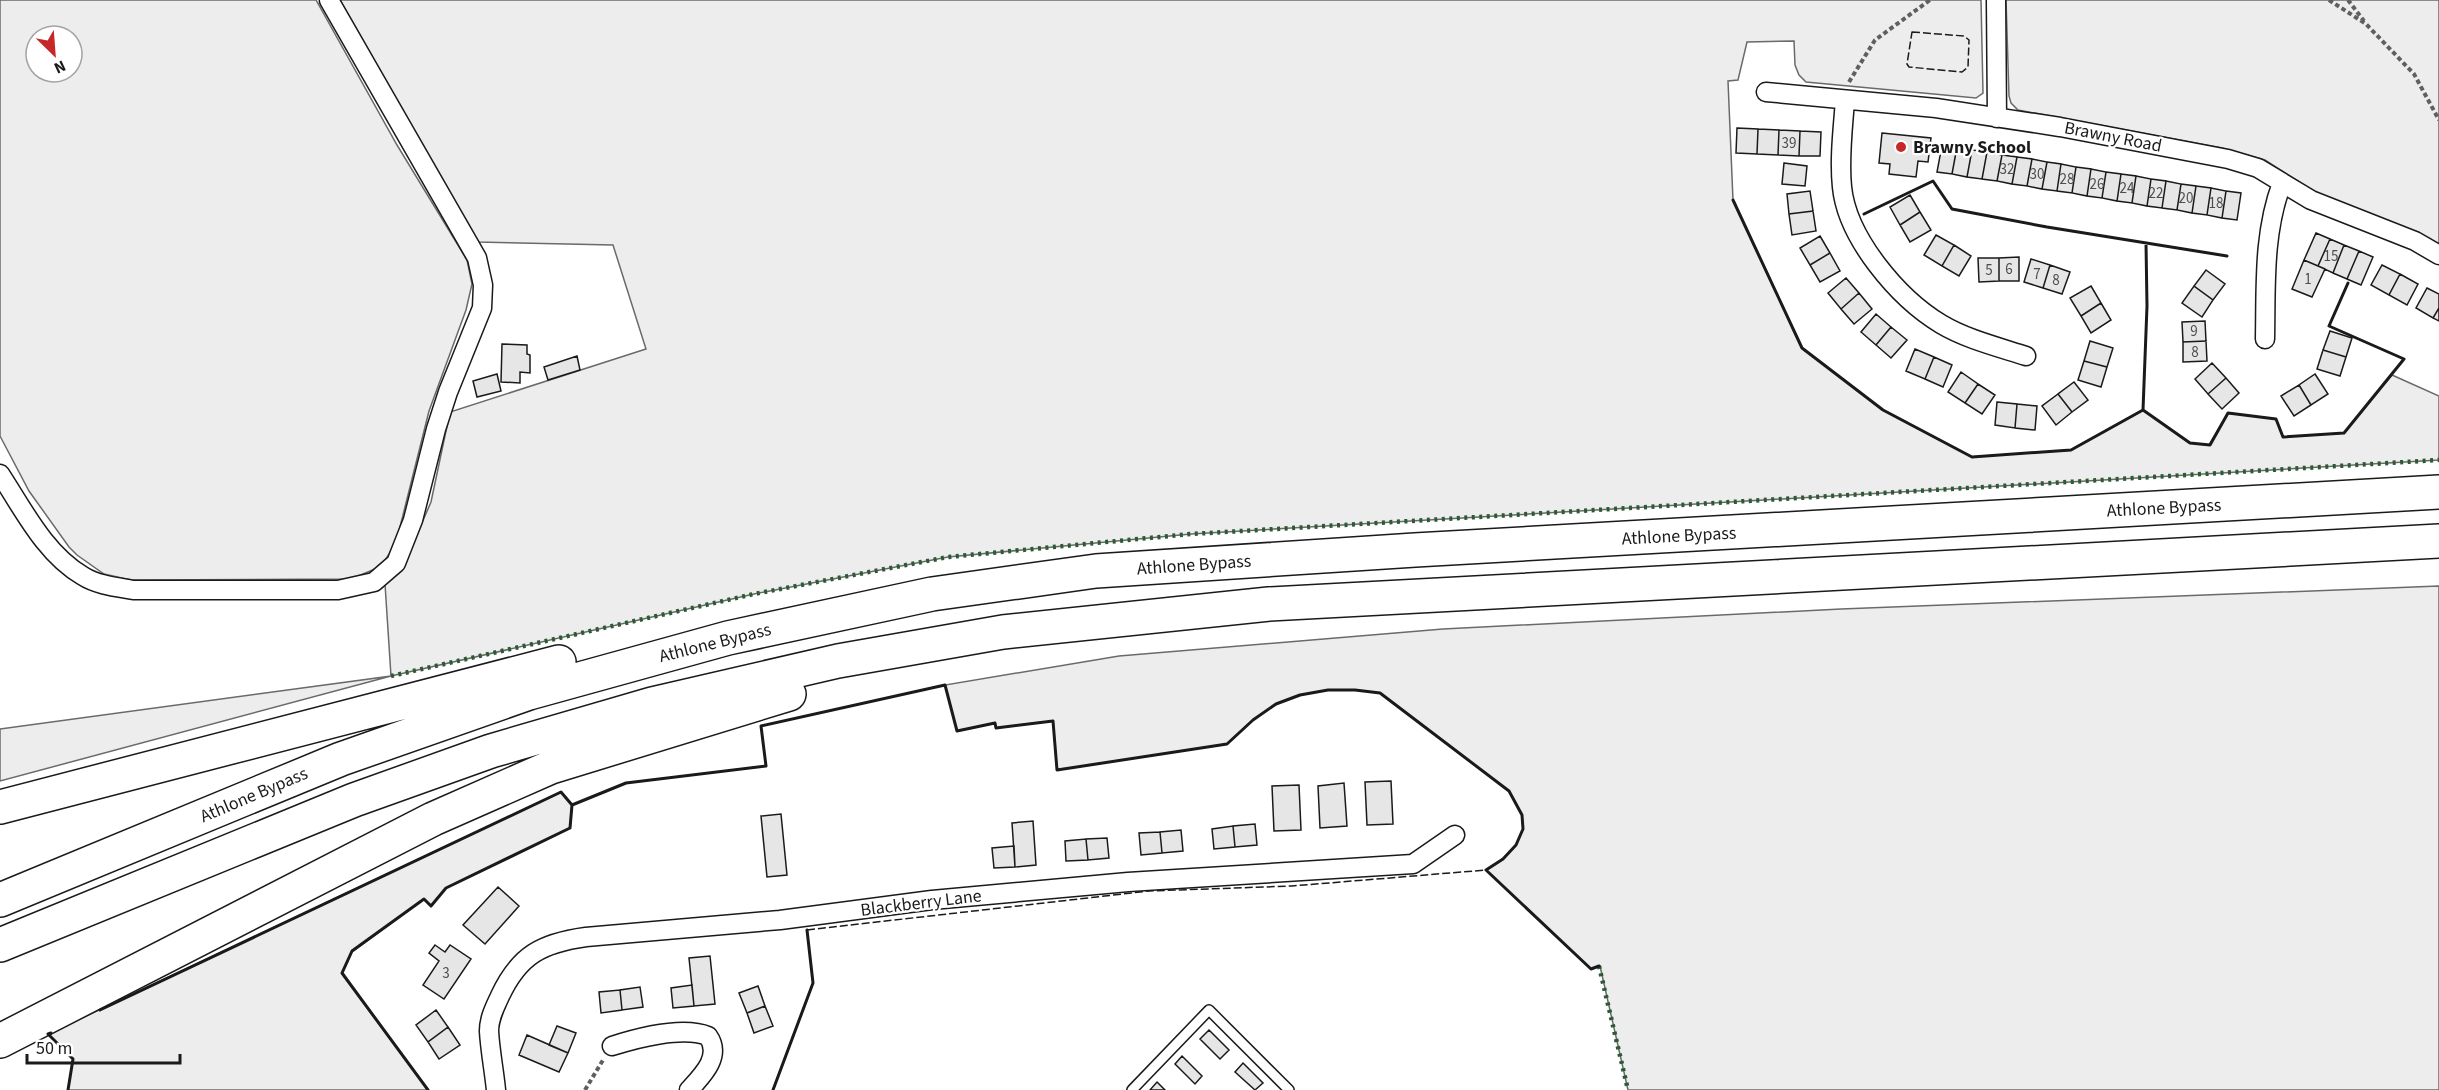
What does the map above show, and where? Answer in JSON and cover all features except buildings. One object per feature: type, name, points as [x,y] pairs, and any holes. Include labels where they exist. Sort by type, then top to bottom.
[{"type":"highway","name":"Athlone Bypass","points":[[0,900],[341,759],[529,693],[728,638],[932,594],[1096,571],[2439,492]]},
{"type":"highway","points":[[0,945],[354,800],[492,751],[652,704],[838,661],[1003,632],[1269,604],[2439,541]]},
{"type":"highway","points":[[0,807],[668,635],[835,602],[932,594]]},
{"type":"highway","points":[[0,1041],[434,819],[551,767],[767,700],[923,663],[1269,604]]},
{"type":"street","points":[[0,474],[53,551],[82,576],[112,586],[133,590],[338,590],[374,582],[396,563],[413,520],[436,429],[448,392],[482,308],[483,285],[477,258],[329,0]]},
{"type":"street","points":[[1995,0],[1997,118]]},
{"type":"street","name":"Brawny Road","points":[[1766,92],[1936,108],[2061,127],[2228,159],[2258,168],[2327,208],[2415,241],[2439,255]]},
{"type":"street","points":[[1845,100],[1842,147],[1844,197],[1850,218],[1876,264],[1916,305],[1942,325],[2026,356]]},
{"type":"street","points":[[2265,339],[2268,234],[2272,212],[2282,183]]},
{"type":"street","name":"Blackberry Lane","points":[[496,1090],[489,1029],[491,1018],[507,981],[515,969],[537,950],[556,942],[586,937],[780,920],[932,900],[1039,890],[1128,882],[1413,864],[1455,835]]},
{"type":"street","points":[[612,1046],[636,1038],[691,1032],[708,1036],[713,1043],[712,1059],[704,1074],[689,1090]]},
{"type":"lane","points":[[1132,1090],[1209,1010],[1289,1090]]},
{"type":"path","points":[[1845,100],[1849,80],[1875,40],[1930,0]]},
{"type":"path","points":[[2329,0],[2366,24]]},
{"type":"path","points":[[2348,0],[2366,24],[2414,74],[2439,120]]},
{"type":"path","points":[[585,1090],[612,1046]]},
{"type":"shaded area","points":[[0,0],[316,0],[397,145],[467,260],[472,284],[466,310],[429,411],[396,543],[384,562],[375,569],[351,579],[131,580],[104,574],[77,555],[29,491],[0,436]]},
{"type":"shaded area","points":[[340,0],[1981,0],[1983,93],[1976,98],[1806,82],[1799,75],[1795,65],[1794,41],[1747,42],[1738,80],[1728,81],[1733,200],[1802,348],[1883,410],[1972,457],[2071,450],[2143,410],[2190,443],[2209,445],[2228,413],[2276,419],[2283,437],[2344,433],[2392,375],[2439,396],[2439,460],[1191,534],[948,557],[754,594],[391,676],[385,584],[412,546],[431,502],[450,412],[646,349],[613,245],[477,242]]},
{"type":"shaded area","points":[[2006,0],[2439,0],[2439,245],[2321,196],[2265,160],[2222,148],[2018,110],[2011,103],[2009,96]]},
{"type":"shaded area","points":[[2439,586],[2439,1090],[1628,1090],[1600,966],[1591,969],[1486,870],[1503,859],[1516,845],[1523,829],[1522,815],[1509,791],[1380,693],[1328,690],[1300,695],[1276,704],[1253,720],[1227,744],[1057,770],[1053,721],[996,728],[994,723],[957,731],[945,685],[1119,656],[1443,629],[1841,609]]},
{"type":"shaded area","points":[[391,676],[0,781],[0,729]]},
{"type":"shaded area","points":[[561,792],[572,805],[570,828],[446,888],[431,906],[424,899],[352,952],[342,974],[428,1090],[68,1090],[73,1059],[48,1034]]},
{"type":"hedge","points":[[391,676],[754,594],[948,557],[1191,534],[2439,460]]},
{"type":"hedge","points":[[1599,966],[1628,1090]]},
{"type":"fence","points":[[1912,32],[1964,36],[1969,40],[1968,67],[1962,72],[1909,67],[1907,64],[1912,32]]},
{"type":"fence","points":[[807,930],[1149,891],[1292,886],[1486,870]]},
{"type":"wall","points":[[1864,214],[1933,181],[1952,209],[2227,256]]},
{"type":"wall","points":[[1733,200],[1802,348],[1883,410],[1972,457],[2071,450],[2143,410]]},
{"type":"wall","points":[[2143,410],[2147,306],[2146,243]]},
{"type":"wall","points":[[2143,410],[2190,443],[2210,445],[2228,413],[2276,419],[2283,437],[2344,433],[2404,359],[2329,326],[2348,283]]},
{"type":"wall","points":[[572,805],[626,783],[766,766],[761,726],[945,685],[957,731],[995,723],[996,728],[1053,721],[1057,770],[1227,744],[1253,720],[1276,704],[1300,695],[1328,690],[1380,693],[1509,791],[1522,815],[1523,829],[1516,845],[1503,859],[1486,870],[1591,969],[1599,966]]},
{"type":"wall","points":[[100,1010],[561,792],[572,805],[570,828],[446,888],[431,906],[424,899],[352,951],[342,973],[428,1090]]},
{"type":"wall","points":[[773,1090],[813,983],[807,930]]},
{"type":"wall","points":[[51,1033],[48,1034],[73,1059],[68,1090]]},
{"type":"place","name":"Brawny School","points":[[1901,147]]}]
